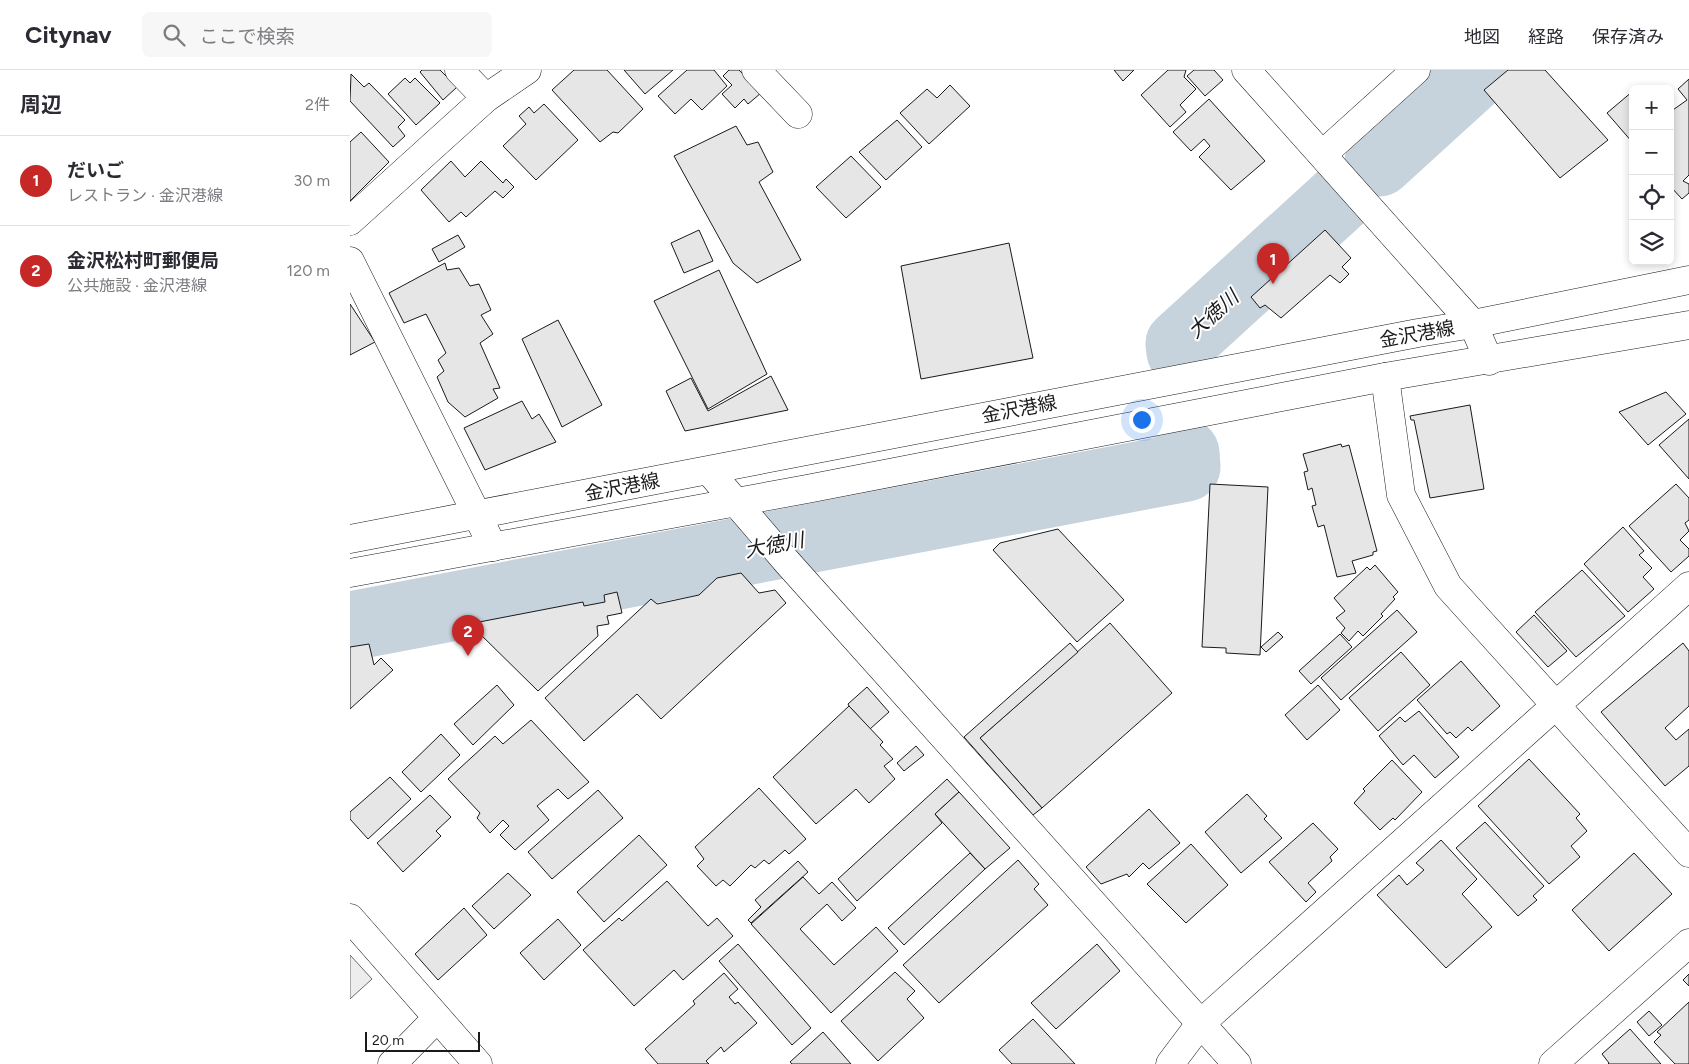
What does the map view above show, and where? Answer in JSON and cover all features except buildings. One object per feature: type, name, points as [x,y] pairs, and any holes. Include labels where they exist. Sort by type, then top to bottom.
[{"type":"street","points":[[459,70],[486,98]]},
{"type":"street","points":[[350,221],[486,98],[527,70]]},
{"type":"street","points":[[756,70],[798,114]]},
{"type":"street","points":[[1246,70],[1473,324],[1489,361]]},
{"type":"street","points":[[1323,154],[1416,70]]},
{"type":"street","points":[[350,261],[493,547]]},
{"type":"street","name":"金沢港線","points":[[350,539],[709,471],[1418,332],[1473,324],[1689,280]]},
{"type":"street","name":"金沢港線","points":[[350,573],[1385,378],[1689,325]]},
{"type":"street","points":[[1385,378],[1402,495],[1448,586],[1689,853]]},
{"type":"street","points":[[709,471],[787,562],[1237,1064]]},
{"type":"street","points":[[1170,1064],[1200,1024],[1689,586]]},
{"type":"street","points":[[350,918],[478,1064]]},
{"type":"street","points":[[1555,1064],[1689,943]]},
{"type":"street","points":[[392,1064],[437,1018]]},
{"type":"shaded area","points":[[350,955],[372,979],[350,999]]},
{"type":"waterway","name":"大徳川","points":[[1379,162],[1480,70]]},
{"type":"waterway","name":"大徳川","points":[[1181,352],[1180,344],[1340,198]]},
{"type":"waterway","name":"大徳川","points":[[350,626],[1186,467],[1185,453]]},
{"type":"place","name":"だいご","points":[[1273,284]]},
{"type":"place","name":"金沢松村町郵便局","points":[[468,656]]}]
